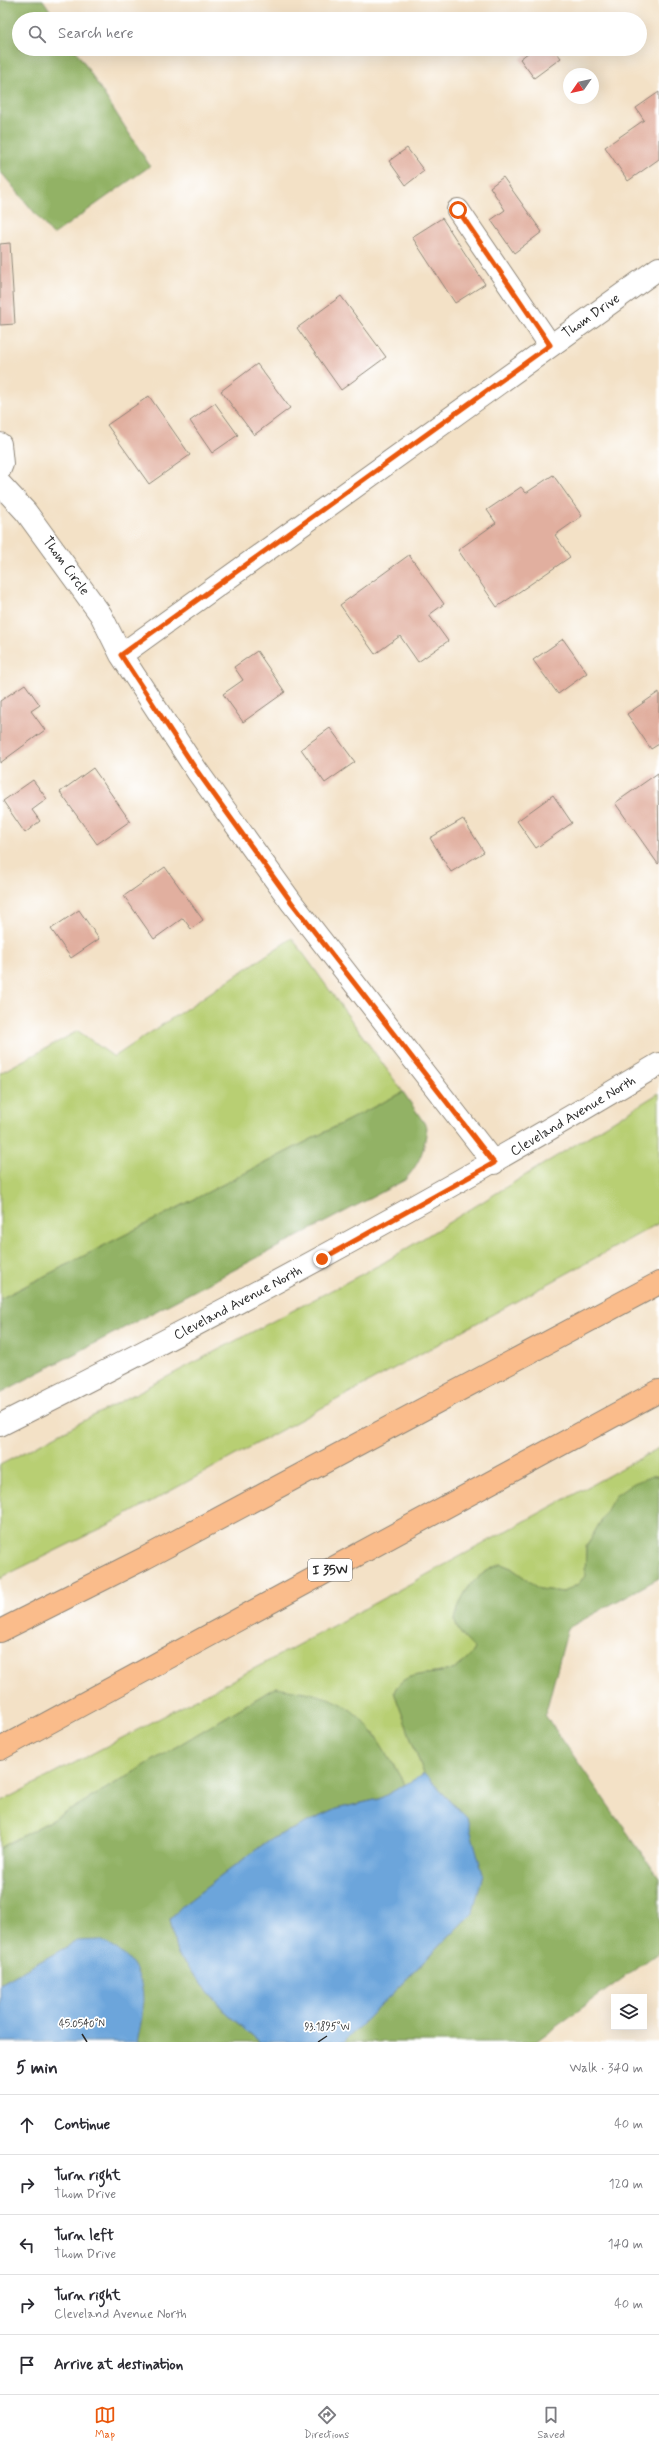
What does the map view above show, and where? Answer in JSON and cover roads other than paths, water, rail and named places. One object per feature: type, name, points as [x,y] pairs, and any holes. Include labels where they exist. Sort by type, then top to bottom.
[{"type":"highway","points":[[0,1631],[145,1558],[659,1283]]},
{"type":"highway","name":"I 35W","points":[[0,1749],[659,1391]]},
{"type":"street","points":[[458,210],[550,345]]},
{"type":"street","name":"Thom Drive","points":[[121,655],[659,268]]},
{"type":"street","points":[[0,444],[2,464],[0,469]]},
{"type":"street","name":"Thom Circle","points":[[0,484],[26,512],[101,615],[121,655]]},
{"type":"street","points":[[121,655],[197,771],[292,903],[494,1163]]},
{"type":"street","name":"Cleveland Avenue North","points":[[0,1425],[155,1348],[322,1259],[494,1163],[659,1064]]},
{"type":"water","points":[[424,1774],[467,1818],[483,1874],[473,1912],[344,2042],[260,2042],[227,2014],[177,1954],[170,1919],[182,1906],[269,1840],[336,1809],[379,1799]]},
{"type":"water","points":[[100,1940],[116,1949],[128,1959],[136,1970],[141,1982],[143,2010],[137,2042],[0,2042],[0,1984],[77,1941]]}]
